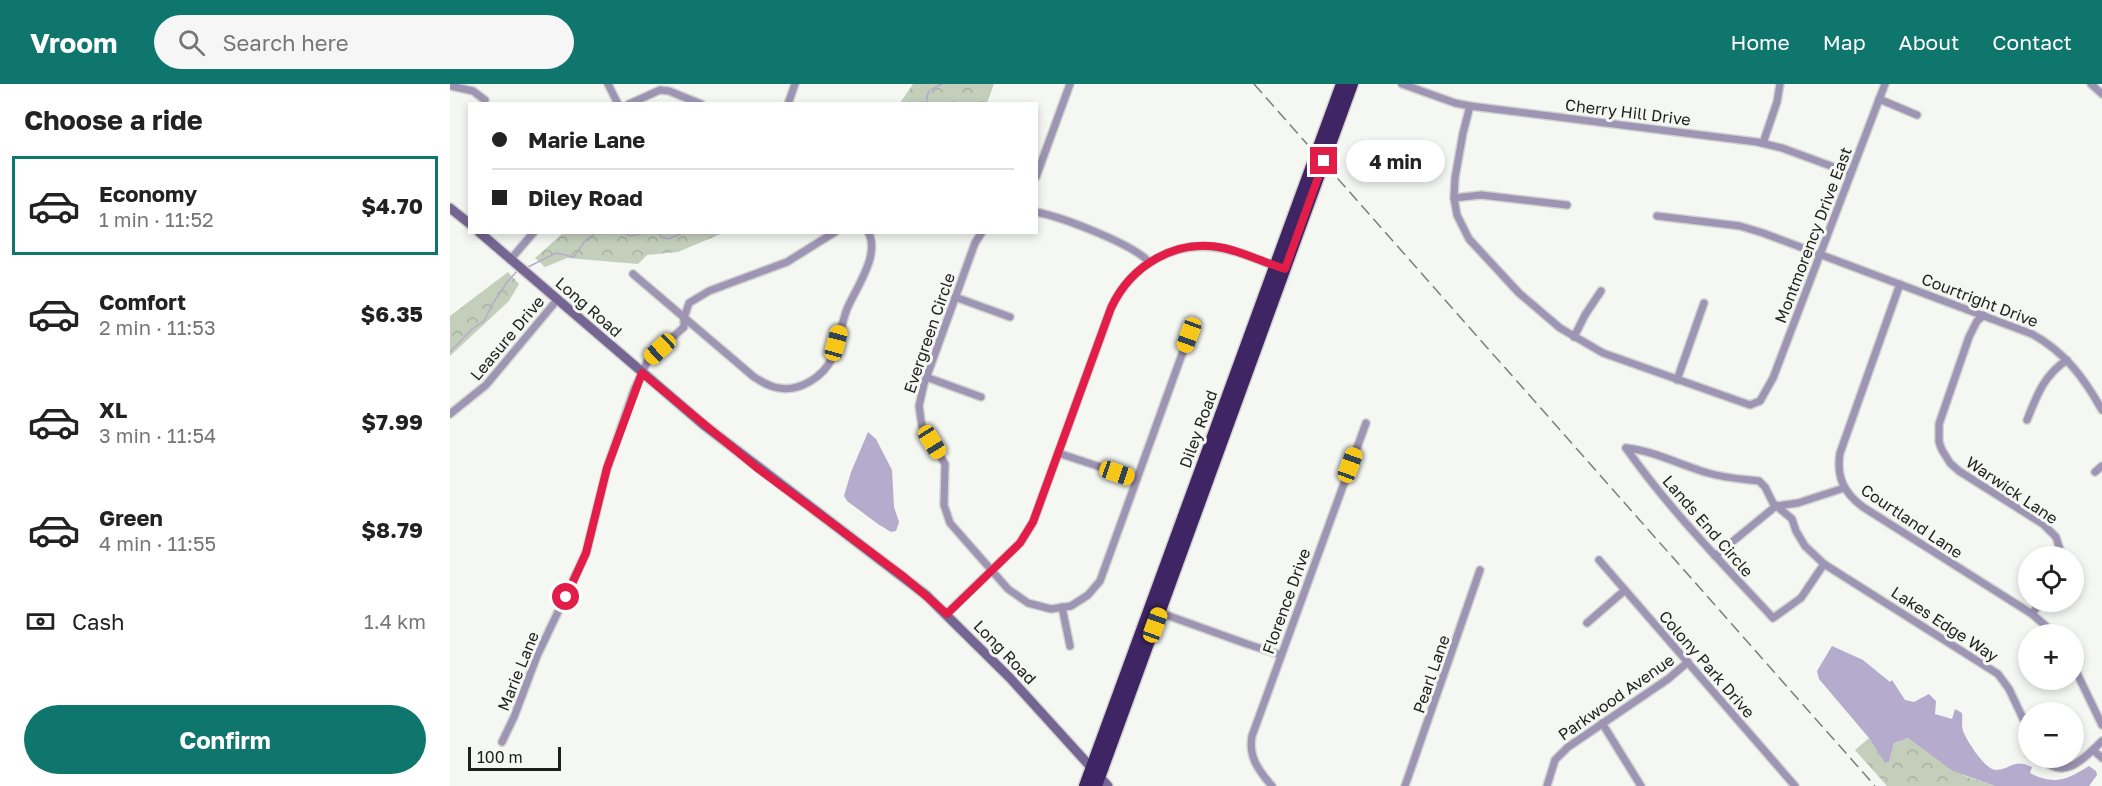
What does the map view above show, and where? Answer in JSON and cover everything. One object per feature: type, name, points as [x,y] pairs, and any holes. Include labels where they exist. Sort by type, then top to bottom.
[{"type":"highway","name":"Diley Road","points":[[1281,268],[1342,84]]},
{"type":"highway","name":"Diley Road","points":[[1085,786],[1096,776],[1281,268],[1352,84]]},
{"type":"main road","points":[[450,208],[468,222]]},
{"type":"main road","name":"Long Road","points":[[481,234],[642,373],[756,467],[904,577],[947,614],[1096,776],[1108,786]]},
{"type":"street","points":[[608,84],[617,102]]},
{"type":"street","points":[[789,102],[795,84]]},
{"type":"street","points":[[1038,172],[1070,84]]},
{"type":"street","name":"Cherry Hill Drive","points":[[1402,84],[1470,106],[1763,143],[1850,173]]},
{"type":"street","points":[[1763,143],[1777,102],[1780,84]]},
{"type":"street","name":"Montmorency Drive East","points":[[1677,380],[1744,405],[1756,404],[1764,394],[1773,378],[1885,84]]},
{"type":"street","points":[[2091,84],[2102,94]]},
{"type":"street","points":[[451,86],[473,91],[485,100]]},
{"type":"street","points":[[633,102],[660,90],[695,102]]},
{"type":"street","points":[[1879,99],[1917,115]]},
{"type":"street","points":[[1470,106],[1463,133],[1454,198],[1457,214],[1469,239],[1532,306],[1574,337],[1603,353],[1677,380],[1704,303]]},
{"type":"street","points":[[1454,198],[1481,195],[1567,205]]},
{"type":"street","points":[[1038,213],[1125,244],[1149,262]]},
{"type":"street","name":"Courtright Drive","points":[[1657,216],[1740,226],[2032,334],[2047,343],[2080,374],[2102,410]]},
{"type":"street","points":[[512,262],[533,234]]},
{"type":"street","name":"Marie Lane","points":[[502,742],[548,631],[581,566],[612,450],[648,360],[684,327],[684,318],[689,303],[709,291],[787,262],[832,234]]},
{"type":"street","points":[[633,274],[740,365],[767,385],[791,388],[814,378],[826,368],[833,357],[840,330],[873,247],[869,234]]},
{"type":"street","name":"Evergreen Circle","points":[[981,234],[975,243],[926,377],[919,406],[922,426],[945,464],[944,505],[950,523],[1008,589],[1028,603],[1051,609],[1062,607]]},
{"type":"street","points":[[947,614],[1020,543],[1033,522],[1116,297],[1130,278],[1149,262],[1180,249],[1200,246],[1222,248],[1281,268]]},
{"type":"street","name":"Courtland Lane","points":[[1900,284],[1840,453],[1838,470],[1844,488],[1863,507],[2032,614],[2044,624]]},
{"type":"street","points":[[1574,337],[1601,291]]},
{"type":"street","points":[[955,297],[1010,317]]},
{"type":"street","name":"Leasure Drive","points":[[450,414],[486,385],[557,300]]},
{"type":"street","name":"Warwick Lane","points":[[1984,315],[1977,321],[1969,337],[1941,415],[1938,433],[1942,450],[1950,463],[1959,471],[2043,524],[2056,537],[2059,546]]},
{"type":"street","points":[[1070,646],[1062,607],[1071,606],[1088,595],[1100,581],[1189,335]]},
{"type":"street","points":[[2027,420],[2043,382],[2054,369],[2067,360]]},
{"type":"street","points":[[926,377],[981,397]]},
{"type":"street","name":"Florence Drive","points":[[1272,786],[1255,763],[1250,745],[1257,718],[1366,423]]},
{"type":"street","name":"Lakes Edge Way","points":[[1626,448],[1653,453],[1707,473],[1732,479],[1759,481],[1766,487],[1776,506],[1788,514],[1805,546],[1824,564],[1998,674],[2009,689],[2018,708]]},
{"type":"street","name":"Lands End Circle","points":[[1626,448],[1715,556],[1773,618],[1801,598],[1824,564]]},
{"type":"street","points":[[1058,453],[1137,479]]},
{"type":"street","points":[[2095,472],[2102,466]]},
{"type":"street","points":[[1715,556],[1776,506],[1798,503],[1844,488]]},
{"type":"street","name":"Colony Park Drive","points":[[1599,560],[1795,786]]},
{"type":"street","name":"Pearl Lane","points":[[1405,786],[1480,570]]},
{"type":"street","points":[[1587,623],[1624,590]]},
{"type":"street","points":[[1155,610],[1247,645],[1281,655]]},
{"type":"street","name":"Parkwood Avenue","points":[[1547,786],[1551,768],[1561,753],[1688,663]]},
{"type":"street","points":[[2084,688],[2102,725]]},
{"type":"street","points":[[1602,723],[1641,786]]},
{"type":"street","points":[[2084,758],[2102,741]]},
{"type":"street","points":[[2093,750],[2102,758]]},
{"type":"green space","points":[[913,84],[994,84],[987,102],[901,102]]},
{"type":"green space","points":[[562,234],[721,234],[678,252],[647,255],[638,264],[567,258],[545,267],[535,258]]},
{"type":"green space","points":[[508,272],[519,284],[509,301],[450,356],[450,316]]},
{"type":"green space","points":[[1869,738],[1886,763],[1889,762],[1894,743],[1908,738],[1965,776],[1995,786],[1887,786],[1855,750]]},
{"type":"shaded area","points":[[868,432],[876,439],[892,470],[894,507],[899,522],[896,531],[891,532],[878,524],[847,501],[844,496],[851,472]]},
{"type":"shaded area","points":[[1832,646],[1863,660],[1890,682],[1892,680],[1905,700],[1914,702],[1929,694],[1936,701],[1935,714],[1952,719],[1955,709],[1962,713],[1962,729],[1965,736],[1977,754],[1992,769],[2018,764],[2018,768],[2032,768],[2030,773],[2054,780],[2068,777],[2089,766],[2096,771],[2097,775],[2089,786],[1995,786],[1953,771],[1908,738],[1894,743],[1889,762],[1885,763],[1869,738],[1819,679],[1817,671]]},
{"type":"waterway","points":[[927,102],[930,91],[942,84]]},
{"type":"waterway","points":[[526,268],[556,253],[574,257],[585,241],[594,234]]},
{"type":"waterway","points":[[625,234],[632,236],[639,234]]},
{"type":"waterway","points":[[659,234],[668,239],[680,234]]},
{"type":"waterway","points":[[450,352],[472,329],[484,321],[493,303],[518,270]]},
{"type":"railway","points":[[1254,84],[1875,786]]},
{"type":"route","points":[[566,597],[586,553],[615,441],[642,373],[756,467],[904,577],[947,614],[1020,543],[1033,522],[1111,308],[1130,278],[1139,269],[1158,257],[1180,249],[1200,246],[1234,251],[1285,269],[1324,161]]}]
